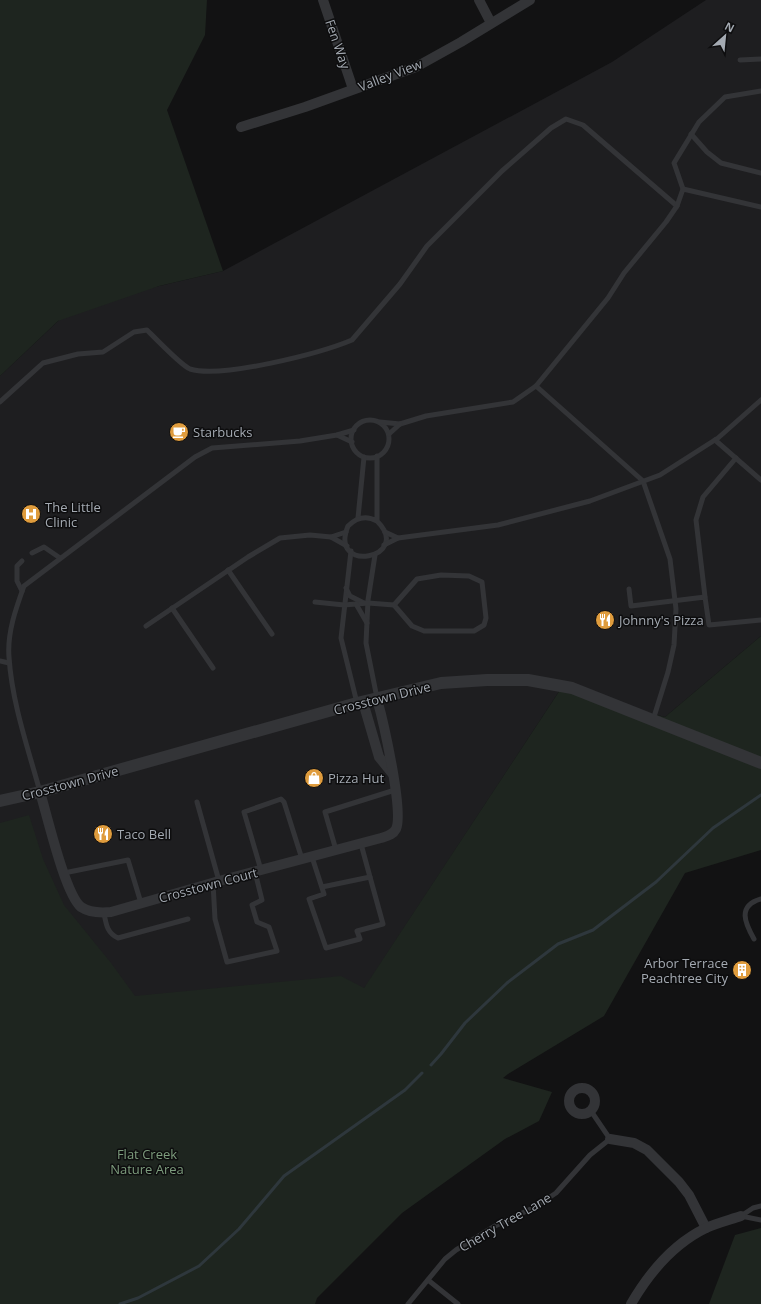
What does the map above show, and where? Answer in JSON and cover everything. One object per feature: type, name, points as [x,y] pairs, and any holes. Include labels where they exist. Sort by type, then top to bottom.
[{"type":"street","name":"Fen Way","points":[[323,0],[353,89]]},
{"type":"street","points":[[479,0],[490,23]]},
{"type":"street","name":"Valley View","points":[[241,127],[305,107],[416,67],[461,42],[530,0]]},
{"type":"street","name":"Crosstown Drive","points":[[0,801],[40,792],[360,702],[441,683],[487,680],[528,680],[572,688],[761,763]]},
{"type":"street","name":"Crosstown Court","points":[[40,792],[70,891],[82,907],[96,913],[111,912],[216,882],[361,844],[394,833],[397,827],[388,740],[377,699]]},
{"type":"street","points":[[360,702],[379,757],[392,774]]},
{"type":"street","points":[[610,1139],[634,1143],[647,1150],[679,1182],[689,1195],[706,1228]]},
{"type":"street","points":[[631,1304],[645,1280],[662,1261],[690,1237],[706,1228],[741,1216]]},
{"type":"lane","points":[[740,60],[761,58]]},
{"type":"lane","points":[[352,442],[354,430],[360,422],[365,420],[400,424],[426,416],[513,402],[536,386],[608,298],[624,273],[677,206],[683,189],[674,163],[698,122],[725,97],[761,91]]},
{"type":"lane","points":[[0,402],[43,364],[78,354],[103,352],[134,332],[147,330],[190,369],[222,371],[276,362],[352,340],[400,284],[427,246],[502,171],[551,128],[566,119],[583,125],[677,206]]},
{"type":"lane","points":[[691,134],[721,163],[761,173]]},
{"type":"lane","points":[[683,189],[761,206]]},
{"type":"lane","points":[[536,386],[643,481],[670,559],[675,600],[674,645],[668,672],[652,720]]},
{"type":"lane","points":[[377,699],[366,643],[366,603],[375,555],[384,545],[398,538],[498,525],[590,501],[660,475],[715,440],[761,400]]},
{"type":"lane","points":[[337,435],[352,442],[358,453],[364,457],[377,456],[382,454],[388,445],[389,434],[380,422]]},
{"type":"lane","points":[[389,434],[400,424]]},
{"type":"lane","points":[[40,792],[16,700],[8,656],[13,615],[24,586],[195,457],[212,448],[300,440],[337,435],[354,430]]},
{"type":"lane","points":[[715,440],[761,480]]},
{"type":"lane","points":[[377,456],[377,521],[385,532],[398,538]]},
{"type":"lane","points":[[358,518],[364,457]]},
{"type":"lane","points":[[736,458],[703,497],[696,520],[709,625],[761,620]]},
{"type":"lane","points":[[347,546],[346,532],[348,526],[358,518],[364,517],[377,521]]},
{"type":"lane","points":[[146,626],[228,570],[280,538],[310,535],[331,537],[346,532]]},
{"type":"lane","points":[[384,545],[385,532]]},
{"type":"lane","points":[[331,537],[362,557],[375,555]]},
{"type":"lane","points":[[32,553],[44,547],[60,558]]},
{"type":"lane","points":[[351,551],[341,638],[360,702]]},
{"type":"lane","points":[[22,561],[17,566],[17,581],[22,591]]},
{"type":"lane","points":[[228,570],[272,634]]},
{"type":"lane","points":[[315,602],[344,605],[366,603],[394,605],[412,626],[424,631],[474,631],[484,625],[486,618],[482,582],[470,576],[441,576],[417,579],[394,605]]},
{"type":"lane","points":[[346,588],[350,596],[366,603]]},
{"type":"lane","points":[[629,588],[631,606],[705,597]]},
{"type":"lane","points":[[356,604],[367,624]]},
{"type":"lane","points":[[172,608],[213,668]]},
{"type":"lane","points":[[0,661],[10,662]]},
{"type":"lane","points":[[336,850],[325,812],[394,790]]},
{"type":"lane","points":[[197,802],[216,882],[215,920],[227,962],[277,952],[269,927],[257,922],[252,905],[262,900],[258,871],[244,812],[280,799],[284,802],[307,858],[322,887],[324,894],[309,899],[326,948],[360,939],[357,930],[383,924],[361,844]]},
{"type":"lane","points":[[64,873],[128,860],[141,903]]},
{"type":"lane","points":[[322,887],[370,877]]},
{"type":"lane","points":[[754,939],[744,922],[747,908],[754,901],[761,899]]},
{"type":"lane","points":[[104,913],[107,928],[111,936],[118,938],[188,919]]},
{"type":"lane","points":[[591,1111],[610,1139]]},
{"type":"lane","name":"Cherry Tree Lane","points":[[408,1304],[445,1259],[470,1240],[535,1207],[556,1193],[590,1155],[610,1139]]},
{"type":"lane","points":[[741,1216],[753,1208],[761,1206]]},
{"type":"lane","points":[[741,1216],[761,1220]]},
{"type":"lane","points":[[428,1280],[458,1304]]},
{"type":"shaded area","points":[[706,0],[761,0],[761,636],[665,717],[560,690],[337,1030],[129,1018],[0,915],[0,376],[74,306],[223,271],[612,62]]},
{"type":"green space","points":[[0,0],[207,0],[205,35],[167,110],[223,271],[159,286],[58,321],[0,376]]},
{"type":"green space","name":"Flat Creek Nature Area","points":[[761,636],[761,850],[685,873],[604,1016],[503,1078],[552,1092],[539,1121],[505,1139],[402,1213],[317,1298],[315,1304],[0,1304],[0,823],[29,815],[43,859],[64,905],[111,963],[135,996],[341,976],[364,988],[560,690],[665,717]]},
{"type":"green space","points":[[761,1228],[761,1304],[709,1304],[735,1235]]},
{"type":"waterway","points":[[431,1065],[465,1023],[507,983],[558,944],[593,930],[656,882],[713,828],[761,795]]},
{"type":"waterway","points":[[120,1304],[138,1298],[199,1266],[239,1229],[284,1176],[405,1090],[422,1073]]},
{"type":"place","name":"Starbucks","points":[[179,432]]},
{"type":"place","name":"The Little Clinic","points":[[31,514]]},
{"type":"place","name":"Johnny's Pizza","points":[[605,620]]},
{"type":"place","name":"Pizza Hut","points":[[314,778]]},
{"type":"place","name":"Taco Bell","points":[[103,834]]},
{"type":"place","name":"Arbor Terrace Peachtree City","points":[[742,970]]}]
